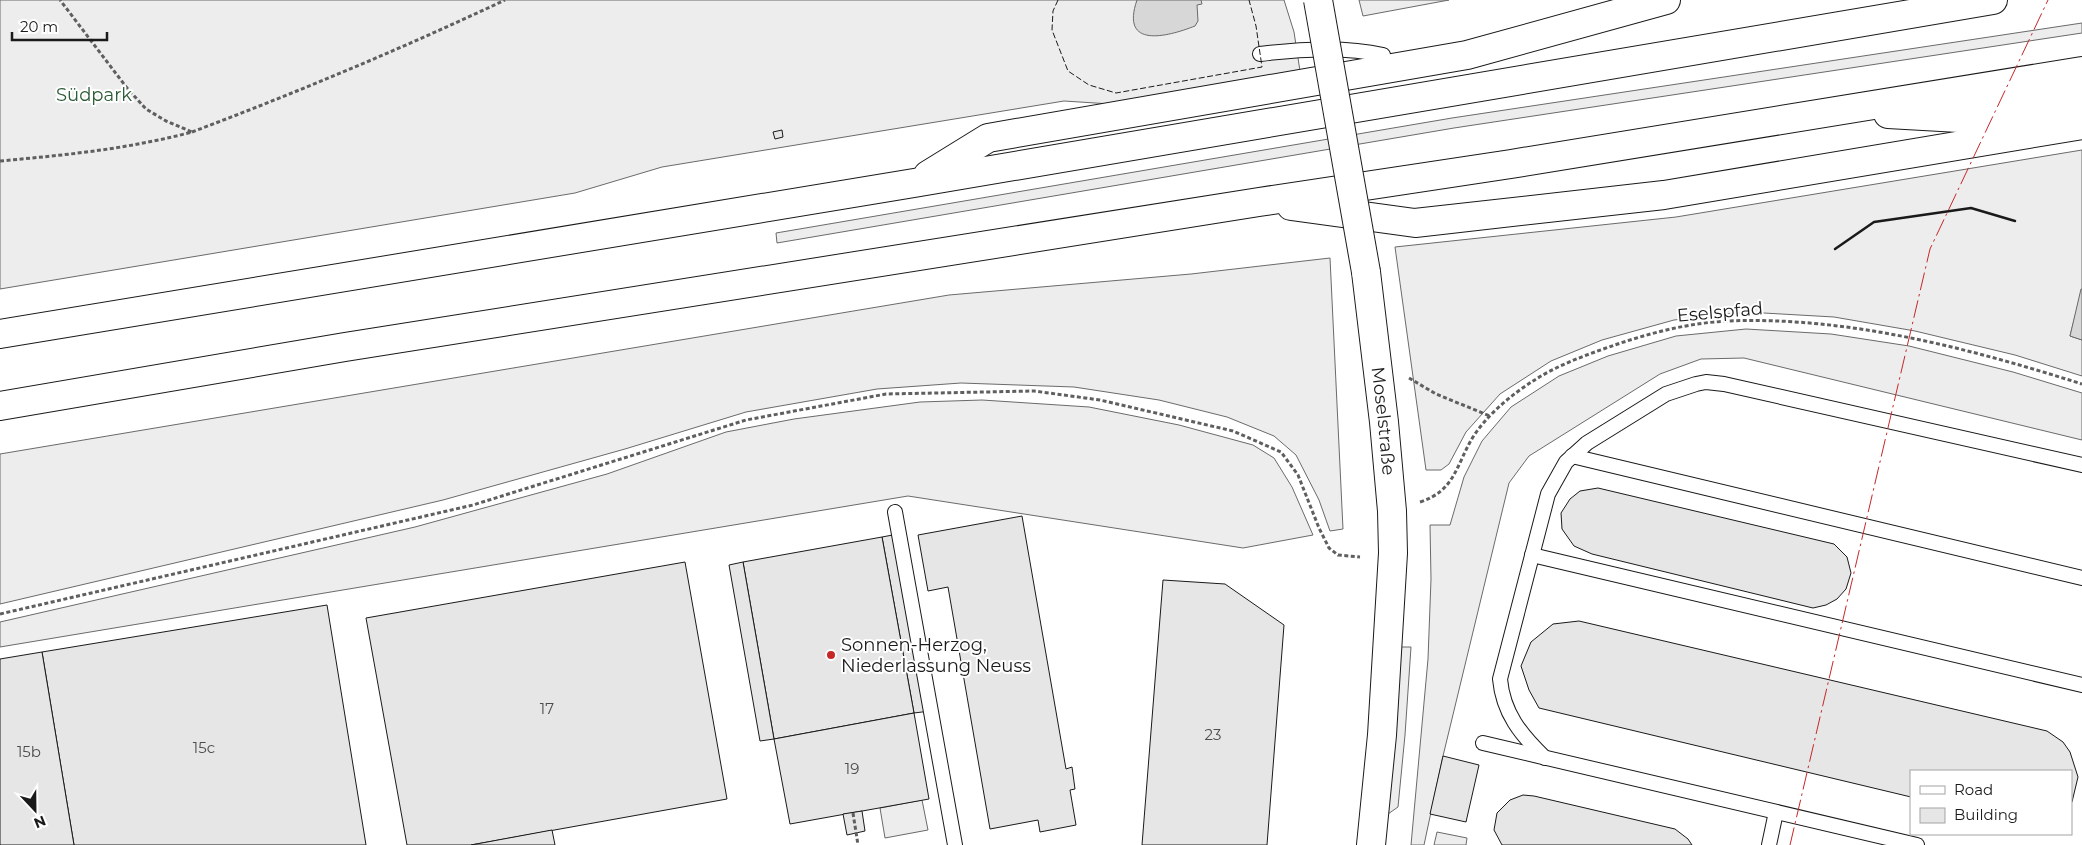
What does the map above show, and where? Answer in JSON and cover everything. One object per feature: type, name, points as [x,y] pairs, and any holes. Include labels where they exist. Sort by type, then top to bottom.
[{"type":"main road","name":"Moselstraße","points":[[1318,0],[1366,272],[1384,422],[1392,511],[1393,553],[1382,735],[1372,845]]},
{"type":"main road","points":[[914,183],[988,138],[1467,55],[1666,0]]},
{"type":"main road","points":[[0,334],[914,183],[1972,2],[1993,0]]},
{"type":"main road","points":[[0,406],[354,346],[1259,202],[1511,164],[2082,71]]},
{"type":"main road","points":[[1837,111],[1959,118],[2082,98]]},
{"type":"main road","points":[[1259,202],[1415,223],[1664,195],[2082,125]]},
{"type":"lane","points":[[1260,54],[1290,50],[1363,50],[1383,55]]},
{"type":"lane","points":[[1544,758],[1518,730],[1510,717],[1501,692],[1500,679],[1548,494],[1560,471],[1572,456],[1587,443],[1666,394],[1687,386],[1706,382],[1733,386],[2082,465]]},
{"type":"lane","points":[[1572,456],[2082,578]]},
{"type":"lane","points":[[895,512],[955,845]]},
{"type":"lane","points":[[1532,555],[2082,685]]},
{"type":"lane","points":[[1483,743],[1917,845]]},
{"type":"lane","points":[[1769,845],[1776,812]]},
{"type":"path","points":[[60,0],[127,88],[146,109],[166,121],[192,132]]},
{"type":"path","points":[[0,161],[96,152],[150,143],[192,132],[302,90],[505,0]]},
{"type":"path","name":"Eselspfad","points":[[1419,502],[1432,498],[1444,490],[1454,477],[1473,437],[1490,416],[1533,380],[1579,357],[1630,339],[1679,327],[1725,321],[1774,321],[1845,327],[1914,339],[2014,363],[2082,384]]},
{"type":"path","points":[[1403,374],[1436,394],[1490,416]]},
{"type":"path","points":[[0,614],[473,505],[746,420],[886,394],[1034,391],[1100,400],[1233,431],[1281,452],[1298,475],[1329,548],[1338,555],[1360,556]]},
{"type":"path","points":[[852,813],[858,845]]},
{"type":"shaded area","points":[[0,0],[1284,0],[1294,32],[1300,71],[1111,104],[1064,101],[662,167],[575,193],[0,289]]},
{"type":"shaded area","points":[[1137,0],[1201,0],[1202,4],[1197,5],[1198,21],[1195,26],[1160,36],[1149,36],[1140,33],[1135,26],[1133,16]]},
{"type":"shaded area","points":[[1359,0],[1449,0],[1363,16]]},
{"type":"shaded area","points":[[2082,23],[2082,33],[1454,128],[777,243],[776,233],[1452,118]]},
{"type":"shaded area","points":[[2082,150],[2082,289],[2070,336],[2082,340],[2082,376],[2015,355],[1915,331],[1834,317],[1746,312],[1674,320],[1602,340],[1551,361],[1500,394],[1466,432],[1449,464],[1441,470],[1426,470],[1395,247],[1676,217]]},
{"type":"shaded area","points":[[1330,258],[1343,529],[1330,531],[1319,500],[1296,455],[1274,436],[1227,417],[1159,400],[1074,387],[961,383],[877,389],[746,412],[625,449],[443,500],[0,604],[0,454],[949,295],[1191,274]]},
{"type":"shaded area","points":[[2082,289],[2082,340],[2070,336]]},
{"type":"shaded area","points":[[1746,329],[1831,334],[1909,346],[2013,372],[2082,393],[2082,440],[1744,358],[1701,359],[1660,374],[1529,456],[1509,483],[1443,756],[1424,845],[1411,845],[1428,659],[1431,579],[1430,525],[1450,525],[1464,477],[1482,441],[1511,407],[1559,376],[1608,356],[1676,336]]},
{"type":"shaded area","points":[[982,400],[1089,407],[1179,425],[1253,445],[1274,458],[1292,487],[1313,535],[1243,548],[908,496],[0,647],[0,622],[415,527],[607,474],[726,432],[794,419],[920,402]]},
{"type":"shaded area","points":[[1399,647],[1411,647],[1398,807],[1388,814]]},
{"type":"shaded area","points":[[922,800],[928,830],[885,838],[880,808]]},
{"type":"shaded area","points":[[1437,832],[1467,838],[1466,845],[1434,845]]},
{"type":"building","points":[[782,130],[783,137],[775,139],[773,132]]},
{"type":"building","points":[[1598,488],[1834,544],[1847,557],[1851,573],[1846,589],[1837,599],[1826,605],[1813,608],[1592,554],[1574,546],[1562,529],[1561,513],[1570,499],[1580,491]]},
{"type":"building","points":[[1022,516],[1066,769],[1072,767],[1075,789],[1070,790],[1076,825],[1040,832],[1038,820],[990,829],[948,587],[928,591],[918,535]]},
{"type":"building","points":[[898,534],[930,711],[914,713],[882,537]]},
{"type":"building","name":"Sonnen-Herzog, Niederlassung Neuss","points":[[882,537],[914,713],[774,739],[743,562]]},
{"type":"building","points":[[685,562],[727,799],[471,845],[407,845],[366,618]]},
{"type":"building","points":[[743,562],[774,739],[760,741],[729,565]]},
{"type":"building","points":[[1163,580],[1225,584],[1284,625],[1267,845],[1142,845]]},
{"type":"building","points":[[327,605],[366,845],[74,845],[42,652]]},
{"type":"building","points":[[1579,621],[2047,731],[2063,742],[2070,752],[2078,777],[2072,802],[2072,770],[1910,770],[1910,797],[1539,708],[1529,690],[1521,666],[1531,642],[1553,624]]},
{"type":"building","points":[[42,652],[74,845],[0,845],[0,659]]},
{"type":"building","points":[[914,713],[929,799],[790,824],[774,739]]},
{"type":"building","points":[[1443,756],[1479,765],[1466,822],[1430,814]]},
{"type":"building","points":[[1523,795],[1675,829],[1688,839],[1692,845],[1502,845],[1494,830],[1497,813],[1510,800]]},
{"type":"building","points":[[862,811],[865,831],[847,835],[843,814]]},
{"type":"building","points":[[552,830],[555,845],[471,845]]},
{"type":"fence","points":[[1058,0],[1053,11],[1052,30],[1068,71],[1089,85],[1116,93],[1262,67],[1256,26],[1249,0]]},
{"type":"wall","points":[[1835,249],[1874,222],[1971,208],[2015,221]]},
{"type":"power","points":[[1790,845],[1930,249],[2048,0]]},
{"type":"place","name":"Sonnen-Herzog, Niederlassung Neuss","points":[[831,655]]},
{"type":"park label","name":"Südpark","points":[[94,95]]}]
